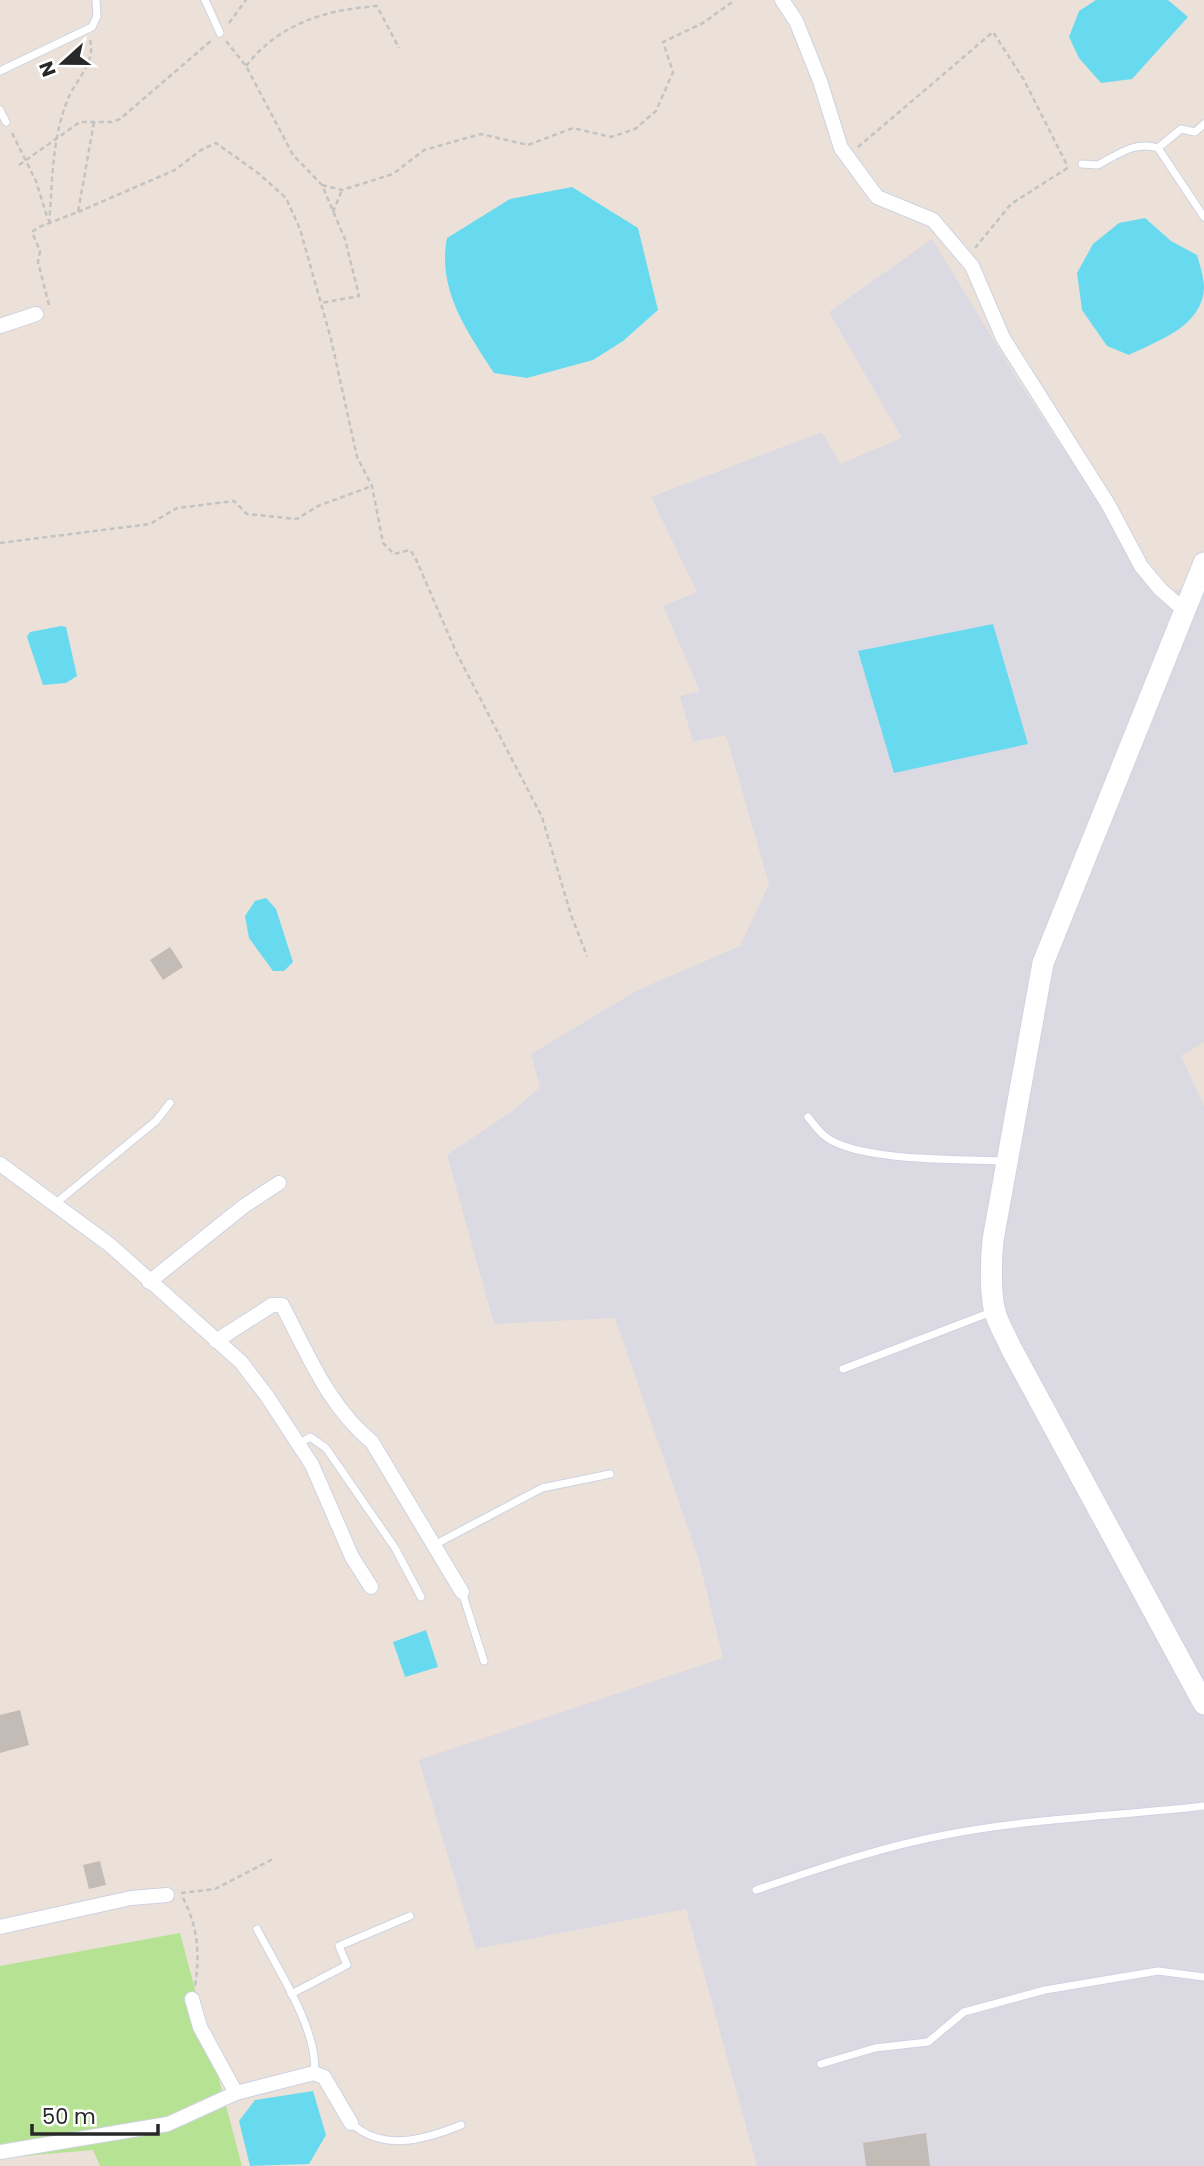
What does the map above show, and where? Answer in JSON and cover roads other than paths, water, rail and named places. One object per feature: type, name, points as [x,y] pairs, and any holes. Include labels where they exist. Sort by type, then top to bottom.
[{"type":"street","points":[[782,0],[796,21],[820,81],[841,148],[877,197],[933,220],[972,267],[1003,338],[1108,503],[1141,566],[1160,589],[1184,610]]},
{"type":"street","points":[[0,326],[36,314]]},
{"type":"street","points":[[1204,563],[1043,963],[1006,1161],[990,1276],[994,1283],[994,1310],[1011,1348],[1204,1704]]},
{"type":"street","points":[[0,1164],[57,1203],[110,1245],[241,1362],[299,1444],[326,1494],[352,1557],[371,1587]]},
{"type":"street","points":[[149,1282],[244,1206],[279,1183]]},
{"type":"street","points":[[216,1341],[272,1305],[282,1305],[329,1396],[352,1426],[372,1443],[436,1544],[462,1592]]},
{"type":"street","points":[[0,1927],[131,1898],[167,1895]]},
{"type":"street","points":[[192,2000],[200,2026],[236,2094]]},
{"type":"street","points":[[0,2152],[168,2124],[236,2094],[314,2073],[324,2077],[351,2123]]},
{"type":"lane","points":[[0,71],[92,27],[97,16],[96,0]]},
{"type":"lane","points":[[205,0],[220,33]]},
{"type":"lane","points":[[0,110],[6,122]]},
{"type":"lane","points":[[1158,148],[1181,129],[1195,132],[1204,124]]},
{"type":"lane","points":[[1082,164],[1098,165],[1116,153],[1144,144],[1158,148],[1204,217]]},
{"type":"lane","points":[[57,1203],[156,1121],[170,1103]]},
{"type":"lane","points":[[808,1116],[826,1137],[845,1146],[900,1156],[1006,1161]]},
{"type":"lane","points":[[843,1369],[994,1310]]},
{"type":"lane","points":[[299,1444],[310,1437],[326,1448],[396,1548],[421,1597]]},
{"type":"lane","points":[[436,1544],[542,1488],[610,1474]]},
{"type":"lane","points":[[462,1592],[484,1661]]},
{"type":"lane","points":[[756,1889],[833,1863],[951,1834],[1105,1813],[1153,1812],[1204,1806]]},
{"type":"lane","points":[[291,1994],[347,1965],[339,1946],[410,1916]]},
{"type":"lane","points":[[257,1929],[291,1994],[316,2058],[314,2073]]},
{"type":"lane","points":[[821,2064],[876,2048],[928,2042],[964,2012],[1045,1990],[1158,1971],[1204,1977]]},
{"type":"lane","points":[[351,2123],[364,2135],[392,2141],[426,2139],[461,2125]]},
{"type":"water","points":[[1096,0],[1168,0],[1188,17],[1132,79],[1101,83],[1079,58],[1069,37],[1079,11]]},
{"type":"water","points":[[572,187],[638,228],[658,310],[623,341],[593,360],[527,378],[494,373],[465,326],[450,292],[445,257],[447,238],[510,199]]},
{"type":"water","points":[[1145,218],[1171,241],[1197,255],[1204,288],[1201,302],[1187,323],[1165,338],[1129,355],[1107,346],[1082,310],[1077,273],[1093,244],[1119,223]]},
{"type":"water","points":[[993,624],[1028,744],[894,773],[858,651]]},
{"type":"water","points":[[66,627],[77,676],[66,683],[43,685],[27,637],[30,632]]},
{"type":"water","points":[[266,898],[276,909],[293,962],[284,971],[273,971],[249,938],[245,916],[255,901]]},
{"type":"water","points":[[426,1630],[438,1667],[405,1677],[393,1642]]},
{"type":"water","points":[[313,2091],[326,2135],[309,2164],[250,2166],[239,2121],[255,2100]]}]
